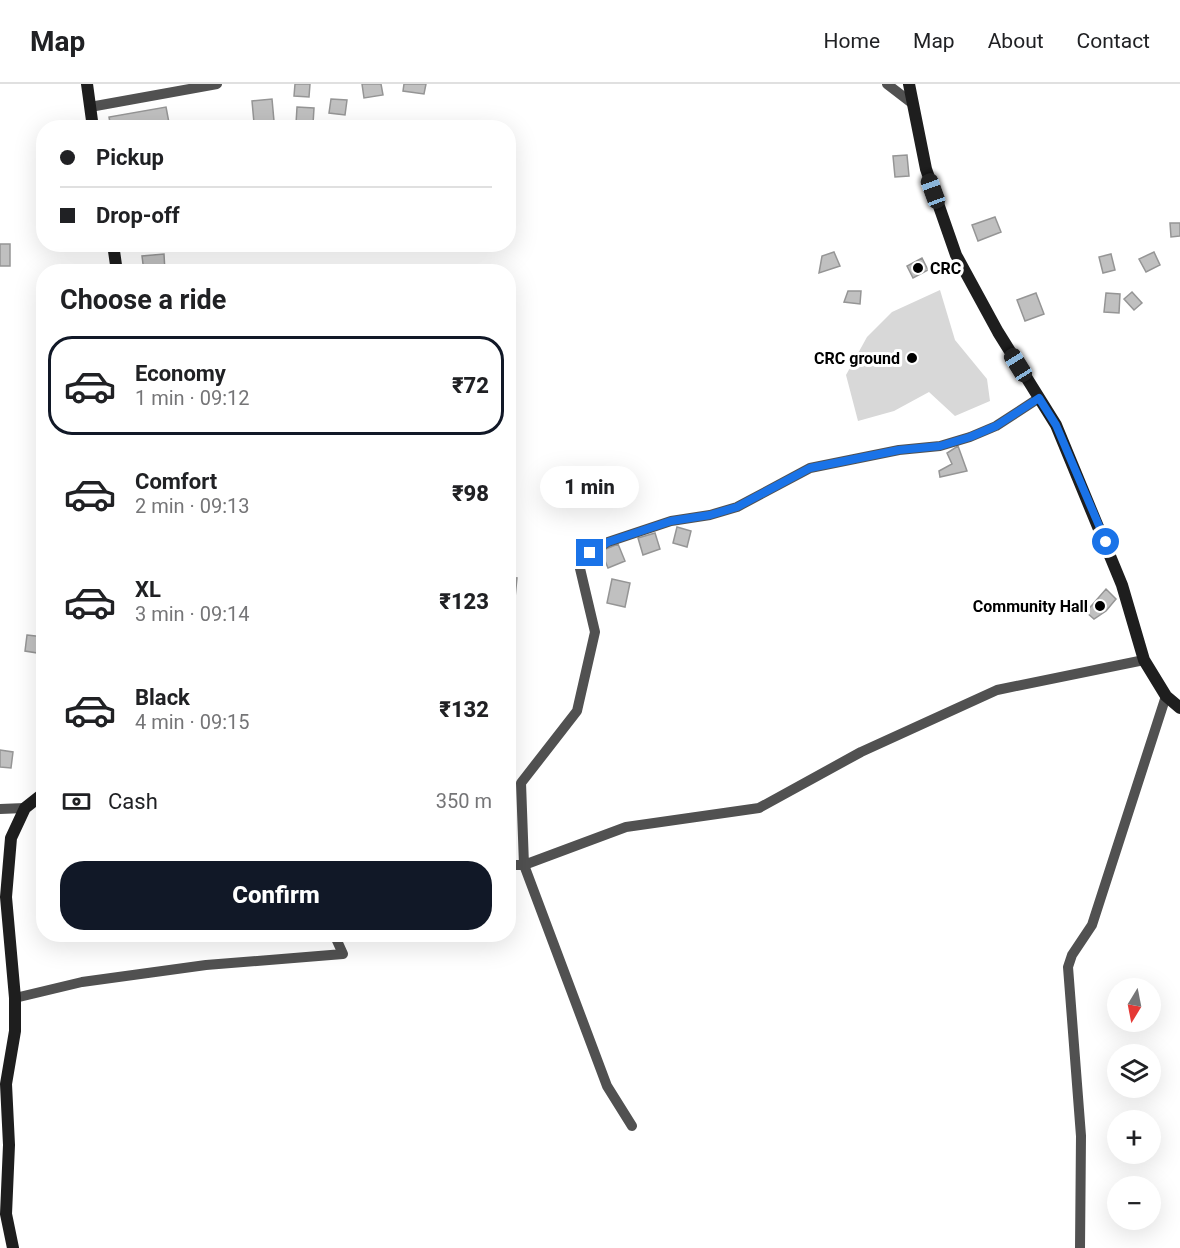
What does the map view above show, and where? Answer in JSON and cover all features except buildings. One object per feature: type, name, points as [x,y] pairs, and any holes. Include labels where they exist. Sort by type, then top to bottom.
[{"type":"street","points":[[87,84],[92,120]]},
{"type":"street","points":[[90,107],[217,84]]},
{"type":"street","points":[[887,84],[913,104]]},
{"type":"street","points":[[909,84],[926,169],[956,255],[998,332],[1056,425],[1098,521],[1122,585],[1144,660],[1166,696],[1180,708]]},
{"type":"street","points":[[632,1126],[607,1086],[524,865],[521,783],[577,711],[595,632],[578,560],[608,542],[650,528],[737,507],[810,468],[899,450],[940,446],[970,437],[996,426],[1039,398]]},
{"type":"street","points":[[516,865],[524,865],[626,827],[759,808],[861,752],[997,690],[1144,660]]},
{"type":"street","points":[[1080,1248],[1081,1136],[1068,967],[1072,955],[1092,925],[1166,696]]},
{"type":"street","points":[[13,1248],[6,1214],[9,1145],[6,1084],[15,1031],[15,998],[6,897],[10,838],[26,808],[36,800]]},
{"type":"street","points":[[0,809],[26,808]]},
{"type":"street","points":[[15,998],[82,982],[206,965],[343,954],[338,942]]},
{"type":"shaded area","name":"CRC ground","points":[[940,290],[955,340],[987,379],[990,401],[955,416],[929,392],[894,411],[858,421],[846,375],[867,337],[892,312]]},
{"type":"place","name":"CRC","points":[[918,268]]},
{"type":"place","name":"CRC ground","points":[[912,358]]},
{"type":"place","name":"Community Hall","points":[[1100,606]]},
{"type":"route","points":[[590,553],[608,542],[671,521],[710,515],[737,507],[810,468],[899,450],[940,446],[970,437],[996,426],[1039,398],[1056,425],[1106,542]]}]
